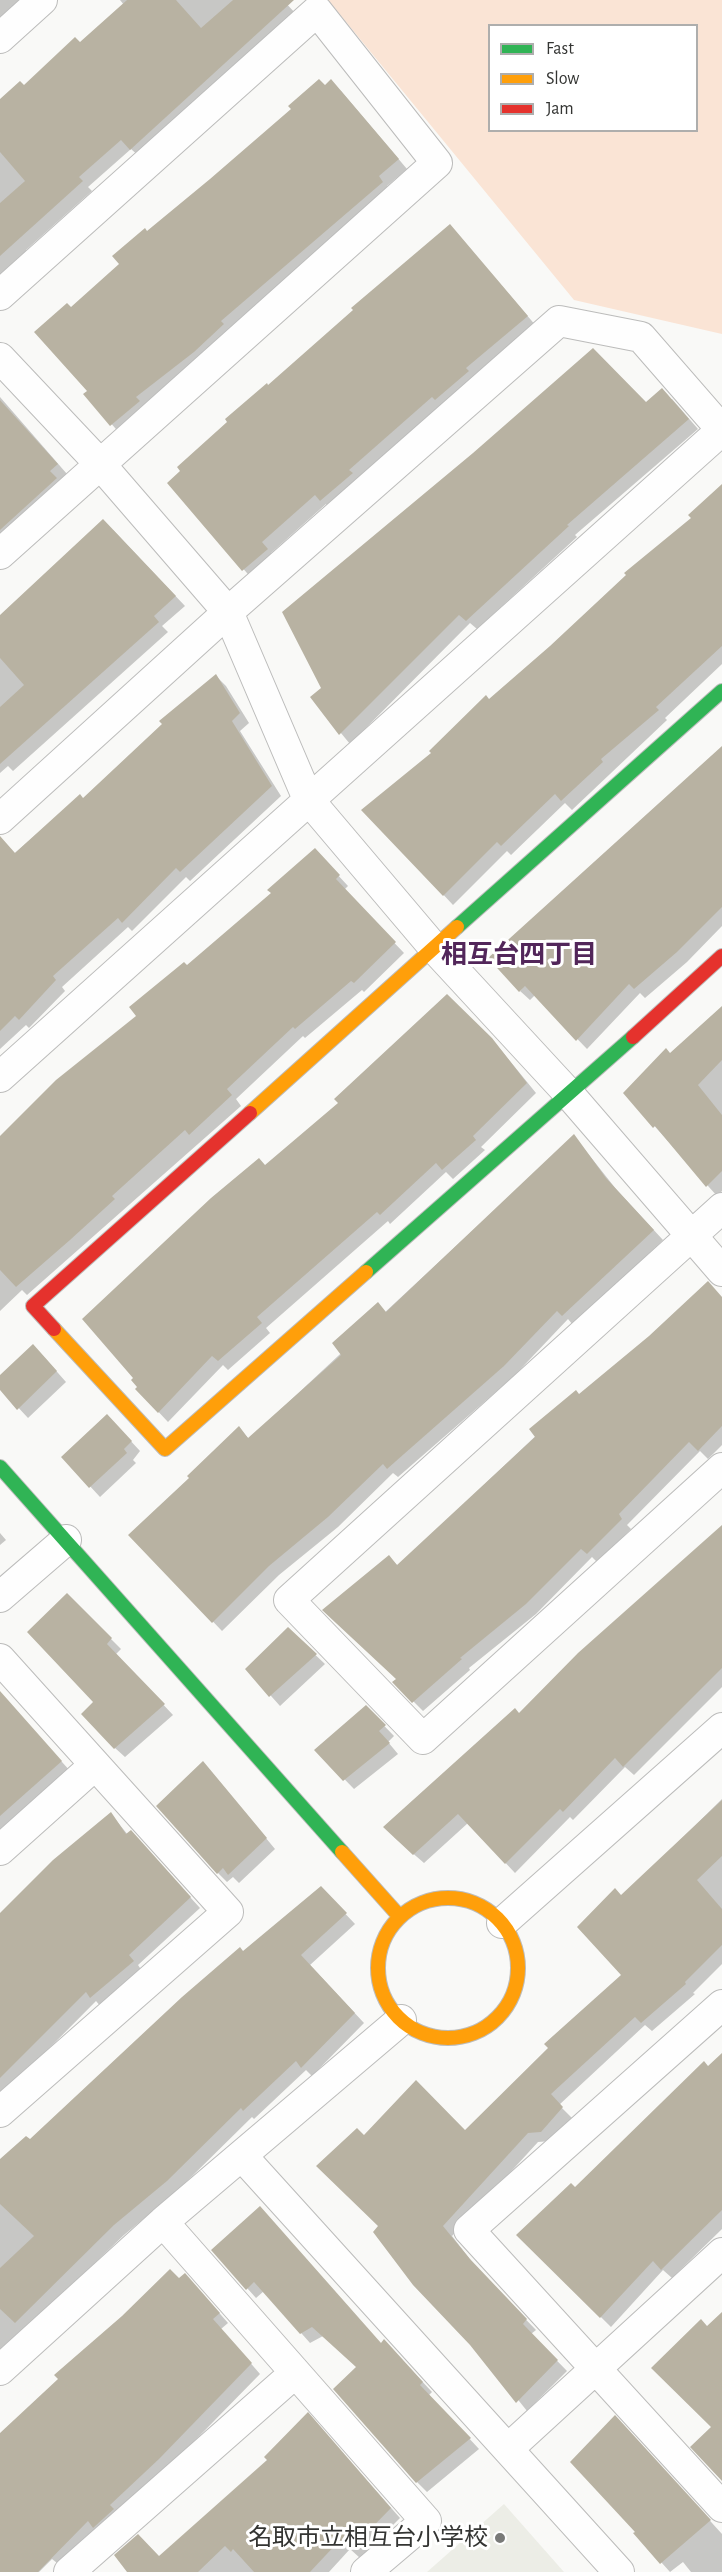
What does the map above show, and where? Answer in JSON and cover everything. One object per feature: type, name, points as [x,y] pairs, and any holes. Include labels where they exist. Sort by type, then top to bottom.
[{"type":"street","points":[[0,38],[42,0]]},
{"type":"street","points":[[0,295],[317,11],[437,164],[0,554]]},
{"type":"street","points":[[0,819],[228,612],[558,321],[641,337],[722,430],[0,1077]]},
{"type":"street","points":[[0,358],[100,464],[228,612],[308,799],[435,949],[569,1094],[722,1270]]},
{"type":"street","points":[[722,691],[33,1306],[165,1449],[569,1094],[722,956]]},
{"type":"street","points":[[722,1208],[289,1600],[423,1739],[722,1468]]},
{"type":"street","points":[[0,1467],[400,1917]]},
{"type":"street","points":[[0,1597],[66,1540]]},
{"type":"street","points":[[0,1659],[228,1912],[0,2112]]},
{"type":"street","points":[[502,1923],[722,1728]]},
{"type":"street","points":[[0,1850],[95,1764]]},
{"type":"street","points":[[441,1898],[464,1899],[485,1908],[502,1923],[514,1943],[518,1966],[515,1989],[505,2010],[488,2026],[466,2036],[443,2038],[421,2032],[401,2020],[387,2002],[379,1980],[379,1957],[385,1936],[400,1917],[419,1904],[441,1898]]},
{"type":"street","points":[[722,2005],[469,2230],[722,2507]]},
{"type":"street","points":[[0,2370],[163,2222],[401,2020]]},
{"type":"street","points":[[242,2156],[619,2572]]},
{"type":"street","points":[[163,2222],[426,2521],[366,2572]]},
{"type":"street","points":[[509,2448],[722,2253]]},
{"type":"street","points":[[69,2572],[295,2373]]},
{"type":"shaded area","points":[[328,0],[722,0],[722,334],[574,300]]},
{"type":"shaded area","name":"名取市立相互台小学校","points":[[504,2504],[564,2572],[427,2572]]},
{"type":"building","points":[[127,0],[176,0],[201,28],[233,0],[294,0],[130,150],[121,140],[79,177],[83,181],[0,256],[0,203],[25,181],[0,152],[0,99],[20,81],[24,85],[75,37],[80,42]]},
{"type":"building","points":[[319,79],[325,85],[331,79],[399,159],[379,176],[383,182],[221,321],[224,324],[194,352],[136,397],[140,401],[110,426],[83,394],[87,391],[34,332],[67,303],[71,307],[119,264],[112,256],[145,228],[147,231],[210,179],[291,109],[288,106]]},
{"type":"building","points":[[450,224],[528,316],[466,368],[469,371],[435,400],[432,397],[349,470],[353,473],[320,501],[315,495],[262,542],[268,549],[242,571],[167,483],[180,471],[177,467],[227,422],[225,419],[267,383],[268,385],[353,310],[351,308]]},
{"type":"building","points":[[593,348],[646,402],[662,388],[689,419],[567,525],[569,526],[466,621],[459,615],[339,735],[310,697],[321,688],[282,612],[473,453]]},
{"type":"building","points":[[0,400],[58,464],[50,471],[57,478],[0,530]]},
{"type":"building","points":[[722,484],[722,646],[656,707],[659,710],[601,759],[603,762],[561,801],[555,794],[501,846],[497,842],[443,896],[361,810],[431,753],[429,751],[486,695],[489,699],[550,646],[626,575],[624,573],[691,518],[688,515]]},
{"type":"building","points":[[103,519],[176,596],[154,616],[159,622],[0,764],[0,707],[24,685],[0,658],[0,615]]},
{"type":"building","points":[[216,674],[240,713],[232,721],[272,786],[180,872],[176,868],[122,923],[118,918],[53,976],[56,980],[19,1020],[15,1016],[0,1031],[0,836],[15,853],[80,794],[83,798],[162,724],[159,721]]},
{"type":"building","points":[[722,746],[722,907],[677,952],[634,989],[629,984],[576,1041],[525,986],[519,992],[488,958]]},
{"type":"building","points":[[315,848],[340,875],[336,879],[396,942],[354,983],[351,981],[295,1029],[293,1027],[227,1089],[232,1095],[189,1135],[185,1130],[112,1196],[115,1199],[16,1287],[0,1270],[0,1136],[56,1080],[136,1016],[129,1007],[184,962],[187,965],[271,893],[267,890]]},
{"type":"building","points":[[447,994],[492,1038],[527,1083],[473,1136],[476,1140],[442,1170],[436,1163],[380,1215],[377,1212],[257,1317],[262,1323],[218,1361],[212,1356],[158,1413],[135,1389],[137,1387],[131,1380],[133,1378],[82,1319],[211,1198],[259,1158],[265,1165],[338,1103],[334,1099]]},
{"type":"building","points":[[722,1006],[722,1060],[698,1085],[722,1115],[722,1171],[706,1187],[655,1126],[653,1128],[623,1093],[666,1048],[670,1053]]},
{"type":"building","points":[[574,1134],[606,1178],[654,1230],[562,1316],[557,1311],[504,1366],[387,1469],[383,1464],[328,1517],[269,1566],[212,1623],[128,1535],[189,1478],[187,1476],[239,1426],[248,1438],[341,1355],[332,1343],[378,1302],[386,1312]]},
{"type":"building","points":[[708,1281],[722,1297],[722,1426],[698,1451],[689,1442],[619,1514],[622,1519],[587,1554],[581,1549],[526,1604],[460,1658],[462,1659],[412,1703],[392,1682],[396,1679],[322,1610],[389,1555],[397,1565],[535,1437],[529,1429],[576,1390],[579,1394],[649,1336]]},
{"type":"building","points":[[33,1344],[57,1371],[17,1410],[0,1390],[0,1375]]},
{"type":"building","points":[[107,1414],[132,1441],[124,1449],[127,1453],[89,1488],[61,1457]]},
{"type":"building","points":[[722,1525],[722,1668],[623,1767],[615,1758],[563,1812],[560,1809],[505,1864],[458,1814],[413,1855],[383,1827],[515,1708],[519,1713],[578,1653]]},
{"type":"building","points":[[67,1593],[112,1638],[107,1644],[165,1704],[114,1749],[81,1714],[93,1702],[27,1632]]},
{"type":"building","points":[[288,1627],[317,1654],[269,1697],[245,1669]]},
{"type":"building","points":[[0,1691],[62,1761],[0,1816]]},
{"type":"building","points":[[366,1705],[386,1725],[379,1731],[390,1743],[343,1781],[314,1750]]},
{"type":"building","points":[[203,1761],[267,1838],[228,1875],[223,1868],[217,1874],[156,1806]]},
{"type":"building","points":[[722,1800],[722,1856],[697,1880],[722,1909],[722,1945],[685,1982],[686,1984],[641,2023],[635,2017],[551,2094],[563,2107],[541,2132],[528,2133],[443,2226],[470,2259],[527,2319],[523,2324],[558,2360],[516,2403],[470,2345],[413,2285],[373,2232],[378,2226],[316,2166],[357,2128],[364,2135],[416,2080],[465,2130],[548,2048],[544,2044],[621,1975],[577,1927],[615,1888],[621,1895]]},
{"type":"building","points":[[111,1812],[126,1834],[131,1830],[191,1897],[129,1955],[134,1961],[90,1998],[86,1992],[0,2078],[0,1913],[53,1860]]},
{"type":"building","points":[[321,1886],[347,1913],[301,1955],[355,2013],[301,2068],[296,2061],[243,2111],[241,2108],[167,2181],[114,2225],[15,2323],[0,2309],[0,2268],[34,2236],[0,2204],[0,2159],[26,2136],[30,2139],[182,1997],[240,1947],[243,1951]]},
{"type":"building","points":[[722,2053],[722,2210],[661,2270],[653,2261],[600,2318],[516,2235],[571,2183],[575,2187],[704,2061],[708,2066]]},
{"type":"building","points":[[260,2206],[381,2343],[384,2339],[423,2382],[420,2385],[471,2438],[416,2483],[333,2389],[356,2367],[312,2327],[300,2334],[254,2282],[246,2290],[211,2250]]},
{"type":"building","points":[[170,2269],[179,2278],[185,2273],[220,2313],[213,2319],[252,2363],[159,2459],[110,2505],[114,2509],[93,2528],[88,2521],[38,2572],[0,2572],[0,2433],[58,2379],[54,2375],[122,2316]]},
{"type":"building","points":[[722,2312],[722,2481],[690,2447],[711,2427],[651,2368],[701,2319],[707,2326]]},
{"type":"building","points":[[308,2412],[391,2508],[350,2550],[340,2540],[310,2572],[254,2572],[233,2549],[231,2552],[225,2546],[198,2572],[127,2572],[114,2555],[138,2534],[159,2556],[267,2460],[264,2457]]},
{"type":"building","points":[[615,2415],[711,2520],[660,2564],[633,2533],[635,2532],[570,2462]]},
{"type":"traffic: fast","points":[[457,927],[722,691]]},
{"type":"traffic: fast","points":[[366,1272],[633,1037]]},
{"type":"traffic: fast","points":[[0,1467],[342,1852]]},
{"type":"traffic: slow","points":[[250,1113],[457,927]]},
{"type":"traffic: slow","points":[[54,1329],[165,1449],[366,1272]]},
{"type":"traffic: slow","points":[[342,1852],[400,1917]]},
{"type":"traffic: slow","points":[[448,1898],[475,1904],[487,1910],[497,1919],[506,1929],[512,1941],[518,1968],[512,1995],[506,2007],[497,2017],[487,2026],[475,2032],[448,2038],[421,2032],[409,2026],[399,2017],[390,2007],[384,1995],[378,1968],[384,1941],[390,1929],[399,1919],[409,1910],[421,1904],[448,1898]]},
{"type":"traffic: jam","points":[[633,1037],[722,956]]},
{"type":"traffic: jam","points":[[54,1329],[33,1306],[250,1113]]},
{"type":"place","name":"名取市立相互台小学校","points":[[500,2538]]},
{"type":"district","name":"相互台四丁目","points":[[519,955]]}]
